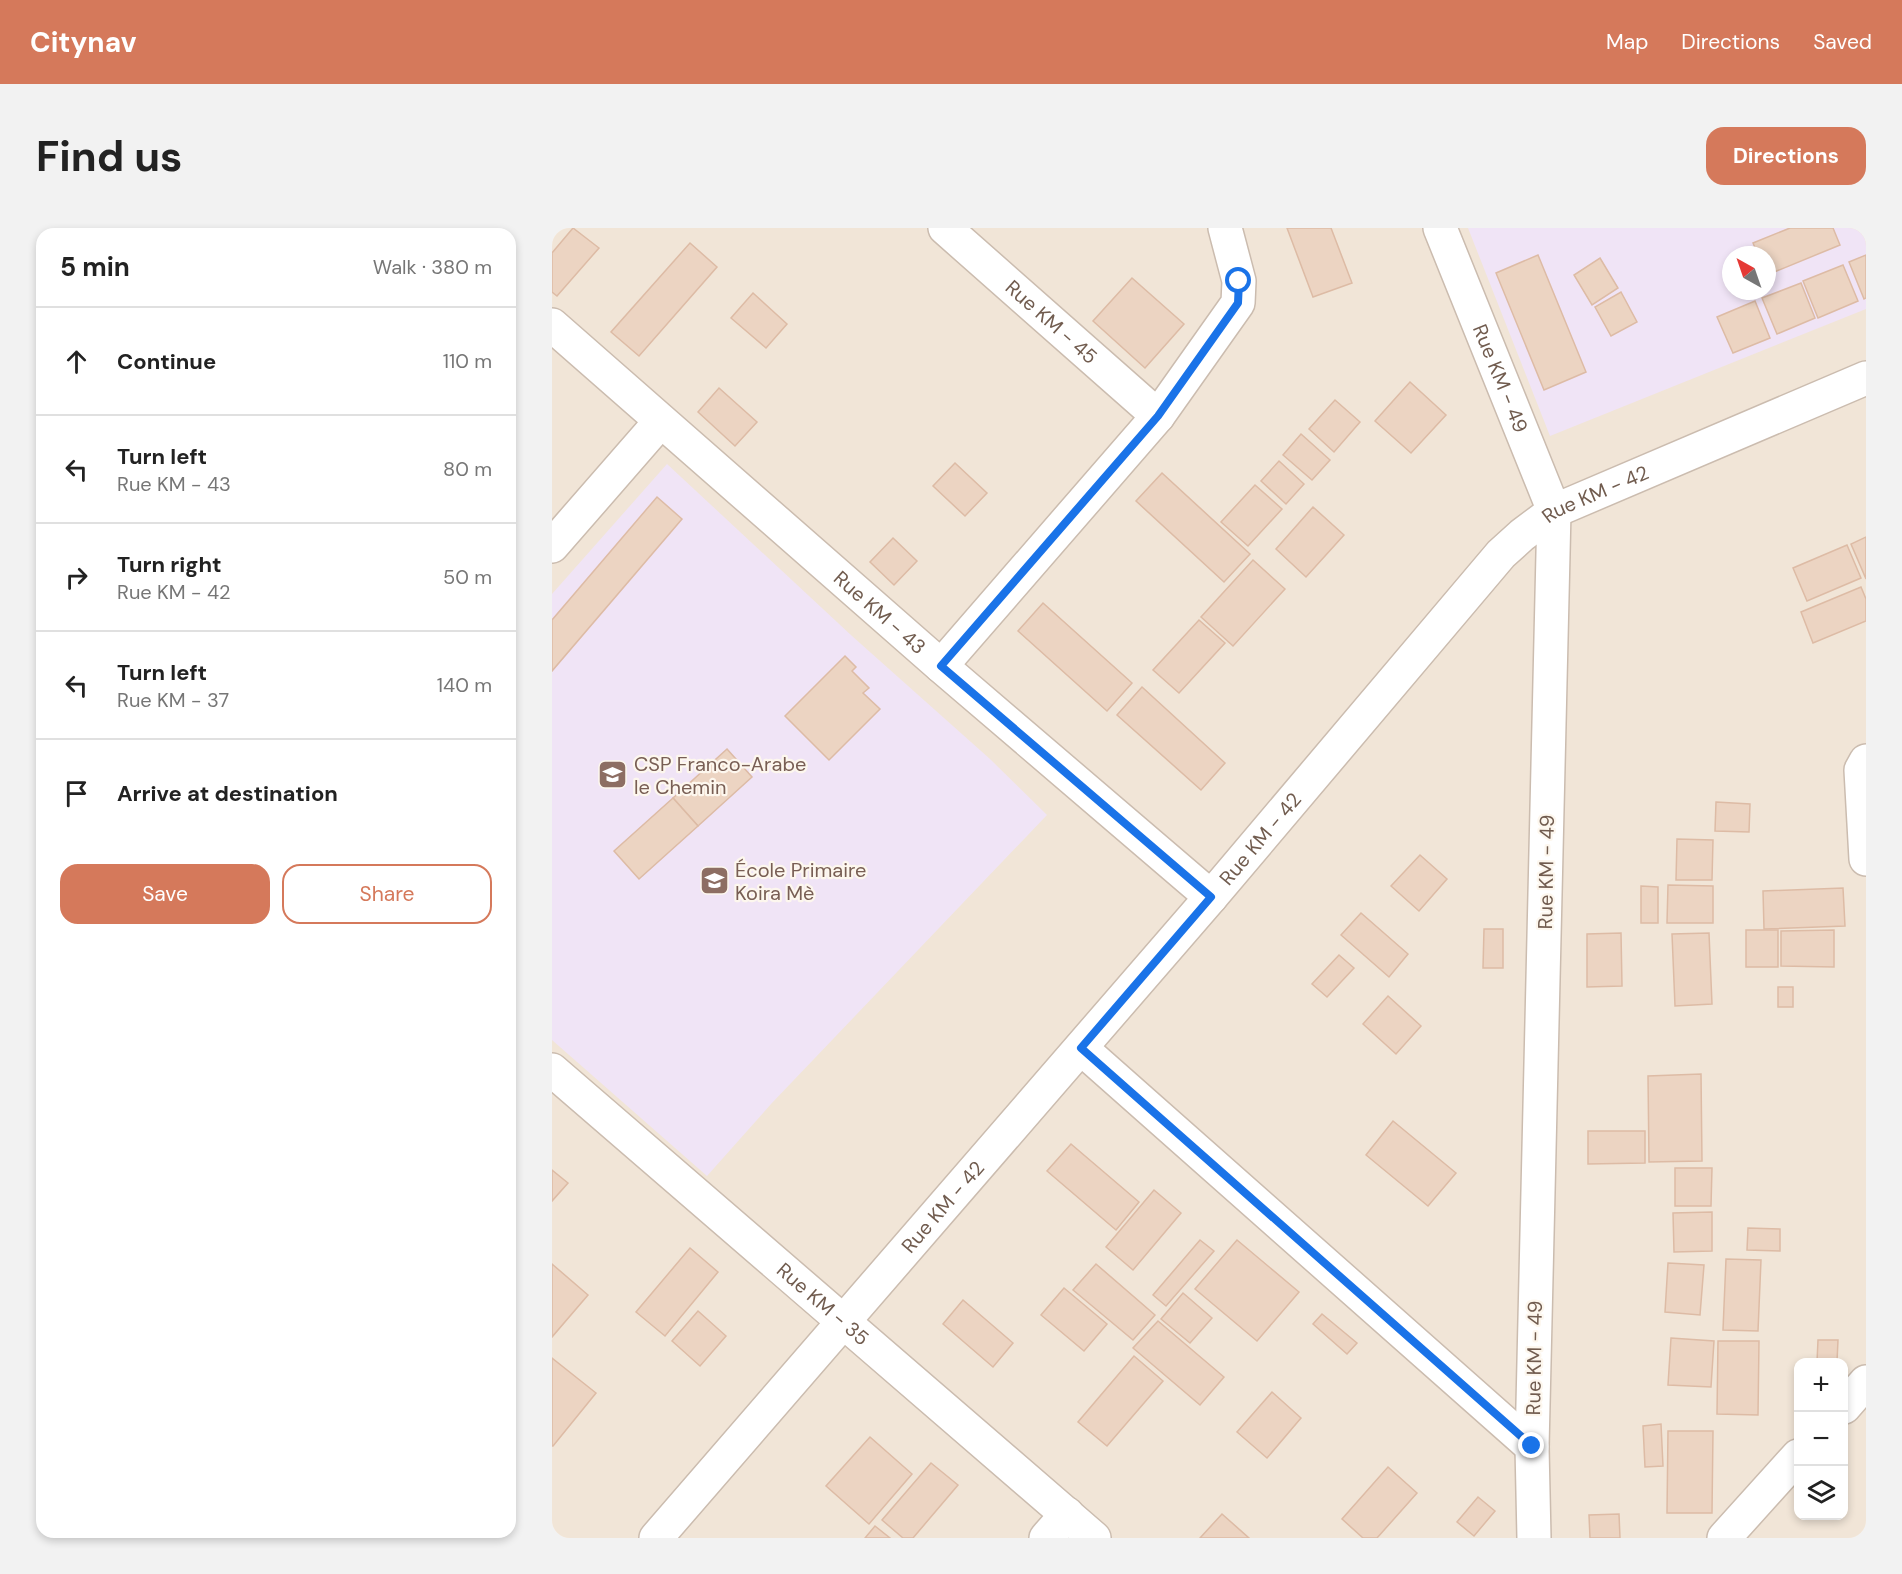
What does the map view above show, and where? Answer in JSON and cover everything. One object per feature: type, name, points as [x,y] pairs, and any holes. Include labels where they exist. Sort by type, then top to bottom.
[{"type":"street","points":[[941,666],[1158,416],[1238,303],[1239,281],[1225,228]]},
{"type":"street","name":"Rue KM - 49","points":[[1440,228],[1554,511],[1532,1446],[1534,1538]]},
{"type":"street","name":"Rue KM - 45","points":[[955,231],[1158,416]]},
{"type":"street","name":"Rue KM - 43","points":[[552,325],[941,666],[1211,897]]},
{"type":"street","name":"Rue KM - 42","points":[[656,1538],[1211,897],[1501,554],[1554,511],[1866,378]]},
{"type":"street","points":[[552,546],[660,422]]},
{"type":"street","points":[[1866,761],[1861,770],[1866,859]]},
{"type":"street","points":[[1081,1048],[1532,1446]]},
{"type":"street","name":"Rue KM - 35","points":[[558,1086],[842,1322],[1056,1526],[1094,1538]]},
{"type":"street","points":[[1848,1402],[1866,1382]]},
{"type":"street","points":[[1724,1538],[1794,1460]]},
{"type":"shaded area","points":[[552,228],[1866,228],[1866,1538],[552,1538]]},
{"type":"shaded area","points":[[1468,228],[1866,228],[1866,309],[1550,436]]},
{"type":"shaded area","points":[[667,464],[852,636],[990,759],[1047,815],[771,1104],[707,1176],[552,1040],[552,594]]},
{"type":"building","points":[[573,228],[599,248],[557,296],[552,292],[552,253]]},
{"type":"building","points":[[1287,228],[1331,228],[1352,283],[1313,297]]},
{"type":"building","points":[[1790,228],[1833,228],[1840,245],[1776,271],[1776,246],[1754,246],[1753,243]]},
{"type":"building","points":[[690,243],[717,267],[639,356],[611,332]]},
{"type":"building","points":[[1538,255],[1586,372],[1544,390],[1496,273]]},
{"type":"building","points":[[1866,255],[1866,298],[1864,299],[1849,262]]},
{"type":"building","points":[[1600,258],[1618,288],[1592,305],[1574,275]]},
{"type":"building","points":[[1843,265],[1858,301],[1818,318],[1803,281]]},
{"type":"building","points":[[1132,278],[1184,324],[1145,368],[1093,321]]},
{"type":"building","points":[[1801,283],[1815,318],[1777,334],[1763,300],[1776,300],[1776,293]]},
{"type":"building","points":[[1621,292],[1637,322],[1611,336],[1595,307]]},
{"type":"building","points":[[753,293],[787,324],[766,348],[731,318]]},
{"type":"building","points":[[1755,301],[1770,338],[1733,353],[1717,317]]},
{"type":"building","points":[[1410,382],[1446,415],[1411,453],[1375,421]]},
{"type":"building","points":[[719,388],[757,422],[735,446],[698,412]]},
{"type":"building","points":[[1335,400],[1360,422],[1334,452],[1309,429]]},
{"type":"building","points":[[1301,434],[1330,460],[1312,480],[1283,455]]},
{"type":"building","points":[[1279,461],[1304,484],[1286,504],[1261,481]]},
{"type":"building","points":[[955,463],[987,493],[965,516],[933,486]]},
{"type":"building","points":[[1162,473],[1250,554],[1224,582],[1136,501]]},
{"type":"building","points":[[1255,485],[1282,509],[1248,546],[1221,522]]},
{"type":"building","points":[[657,497],[682,519],[552,671],[552,620]]},
{"type":"building","points":[[1313,507],[1344,535],[1306,577],[1276,549]]},
{"type":"building","points":[[1866,537],[1866,579],[1851,544]]},
{"type":"building","points":[[893,538],[917,561],[894,585],[870,562]]},
{"type":"building","points":[[1847,545],[1861,578],[1807,601],[1793,568]]},
{"type":"building","points":[[1253,560],[1285,589],[1233,646],[1201,617]]},
{"type":"building","points":[[1861,587],[1866,599],[1866,621],[1813,643],[1801,612]]},
{"type":"building","points":[[1043,603],[1132,683],[1107,711],[1018,631]]},
{"type":"building","points":[[1199,620],[1225,643],[1179,693],[1153,670]]},
{"type":"building","points":[[845,656],[856,667],[852,671],[869,688],[863,693],[880,709],[829,760],[785,716]]},
{"type":"building","points":[[1142,687],[1225,763],[1201,790],[1117,715]]},
{"type":"building","points":[[727,749],[752,777],[698,826],[673,798]]},
{"type":"building","points":[[673,798],[698,826],[639,879],[614,851]]},
{"type":"building","points":[[1716,802],[1750,804],[1749,832],[1715,831]]},
{"type":"building","points":[[1677,839],[1713,840],[1712,880],[1676,880]]},
{"type":"building","points":[[1420,855],[1447,879],[1419,911],[1391,886]]},
{"type":"building","points":[[1668,885],[1713,886],[1713,923],[1667,923]]},
{"type":"building","points":[[1641,886],[1658,887],[1658,923],[1641,923]]},
{"type":"building","points":[[1843,888],[1845,926],[1764,929],[1763,891]]},
{"type":"building","points":[[1361,913],[1408,954],[1389,977],[1341,935]]},
{"type":"building","points":[[1484,929],[1503,929],[1503,968],[1483,968]]},
{"type":"building","points":[[1746,930],[1778,930],[1778,967],[1746,967]]},
{"type":"building","points":[[1834,930],[1834,967],[1781,966],[1781,931]]},
{"type":"building","points":[[1621,933],[1622,986],[1587,987],[1587,934]]},
{"type":"building","points":[[1709,933],[1712,1004],[1675,1006],[1672,934]]},
{"type":"building","points":[[1339,955],[1354,968],[1327,997],[1312,984]]},
{"type":"building","points":[[1778,987],[1793,987],[1793,1007],[1778,1007]]},
{"type":"building","points":[[1388,996],[1421,1026],[1396,1054],[1363,1024]]},
{"type":"building","points":[[1701,1074],[1702,1161],[1649,1162],[1648,1076]]},
{"type":"building","points":[[1393,1121],[1456,1173],[1428,1206],[1366,1155]]},
{"type":"building","points":[[1588,1131],[1645,1131],[1645,1163],[1588,1164]]},
{"type":"building","points":[[1071,1144],[1139,1202],[1116,1230],[1047,1171]]},
{"type":"building","points":[[1675,1168],[1712,1168],[1711,1206],[1675,1206]]},
{"type":"building","points":[[552,1170],[568,1183],[552,1201]]},
{"type":"building","points":[[1154,1190],[1181,1213],[1133,1270],[1106,1247]]},
{"type":"building","points":[[1712,1212],[1712,1251],[1674,1252],[1673,1213]]},
{"type":"building","points":[[1748,1228],[1780,1229],[1780,1251],[1747,1250]]},
{"type":"building","points":[[1200,1240],[1214,1251],[1166,1306],[1153,1295]]},
{"type":"building","points":[[1237,1240],[1299,1292],[1257,1341],[1195,1289]]},
{"type":"building","points":[[690,1248],[718,1272],[665,1336],[636,1312]]},
{"type":"building","points":[[1726,1259],[1761,1260],[1758,1331],[1723,1330]]},
{"type":"building","points":[[1668,1263],[1704,1265],[1700,1315],[1665,1312]]},
{"type":"building","points":[[552,1264],[588,1295],[552,1337]]},
{"type":"building","points":[[1096,1264],[1155,1315],[1133,1340],[1073,1290]]},
{"type":"building","points":[[1064,1288],[1107,1324],[1084,1351],[1041,1315]]},
{"type":"building","points":[[1183,1293],[1212,1318],[1190,1343],[1161,1319]]},
{"type":"building","points":[[963,1300],[1013,1343],[993,1367],[943,1324]]},
{"type":"building","points":[[698,1311],[726,1336],[700,1366],[672,1341]]},
{"type":"building","points":[[1322,1314],[1357,1343],[1347,1354],[1313,1324]]},
{"type":"building","points":[[1158,1321],[1224,1377],[1200,1405],[1133,1348]]},
{"type":"building","points":[[1671,1338],[1714,1341],[1711,1387],[1668,1385]]},
{"type":"building","points":[[1818,1340],[1838,1340],[1837,1358],[1817,1358]]},
{"type":"building","points":[[1718,1341],[1759,1341],[1758,1415],[1717,1414]]},
{"type":"building","points":[[1134,1356],[1163,1381],[1107,1446],[1078,1422]]},
{"type":"building","points":[[552,1358],[596,1393],[553,1446],[552,1446]]},
{"type":"building","points":[[1272,1392],[1301,1418],[1267,1458],[1237,1432]]},
{"type":"building","points":[[1661,1424],[1663,1466],[1645,1467],[1643,1426]]},
{"type":"building","points":[[1668,1431],[1713,1431],[1712,1513],[1667,1513]]},
{"type":"building","points":[[870,1437],[912,1474],[869,1524],[826,1486]]},
{"type":"building","points":[[931,1463],[958,1485],[913,1538],[903,1538],[882,1520]]},
{"type":"building","points":[[1388,1467],[1417,1493],[1377,1538],[1363,1538],[1342,1519]]},
{"type":"building","points":[[1478,1497],[1495,1511],[1474,1536],[1457,1522]]},
{"type":"building","points":[[1222,1514],[1249,1538],[1200,1538]]},
{"type":"building","points":[[1619,1514],[1620,1538],[1590,1538],[1589,1515]]},
{"type":"building","points":[[875,1526],[890,1538],[865,1538]]},
{"type":"place","name":"CSP Franco-Arabe le Chemin","points":[[613,775]]},
{"type":"place","name":"École Primaire Koira Mè","points":[[714,881]]},
{"type":"route","points":[[1239,281],[1238,303],[1158,416],[941,666],[1211,897],[1081,1048],[1532,1446]]}]
